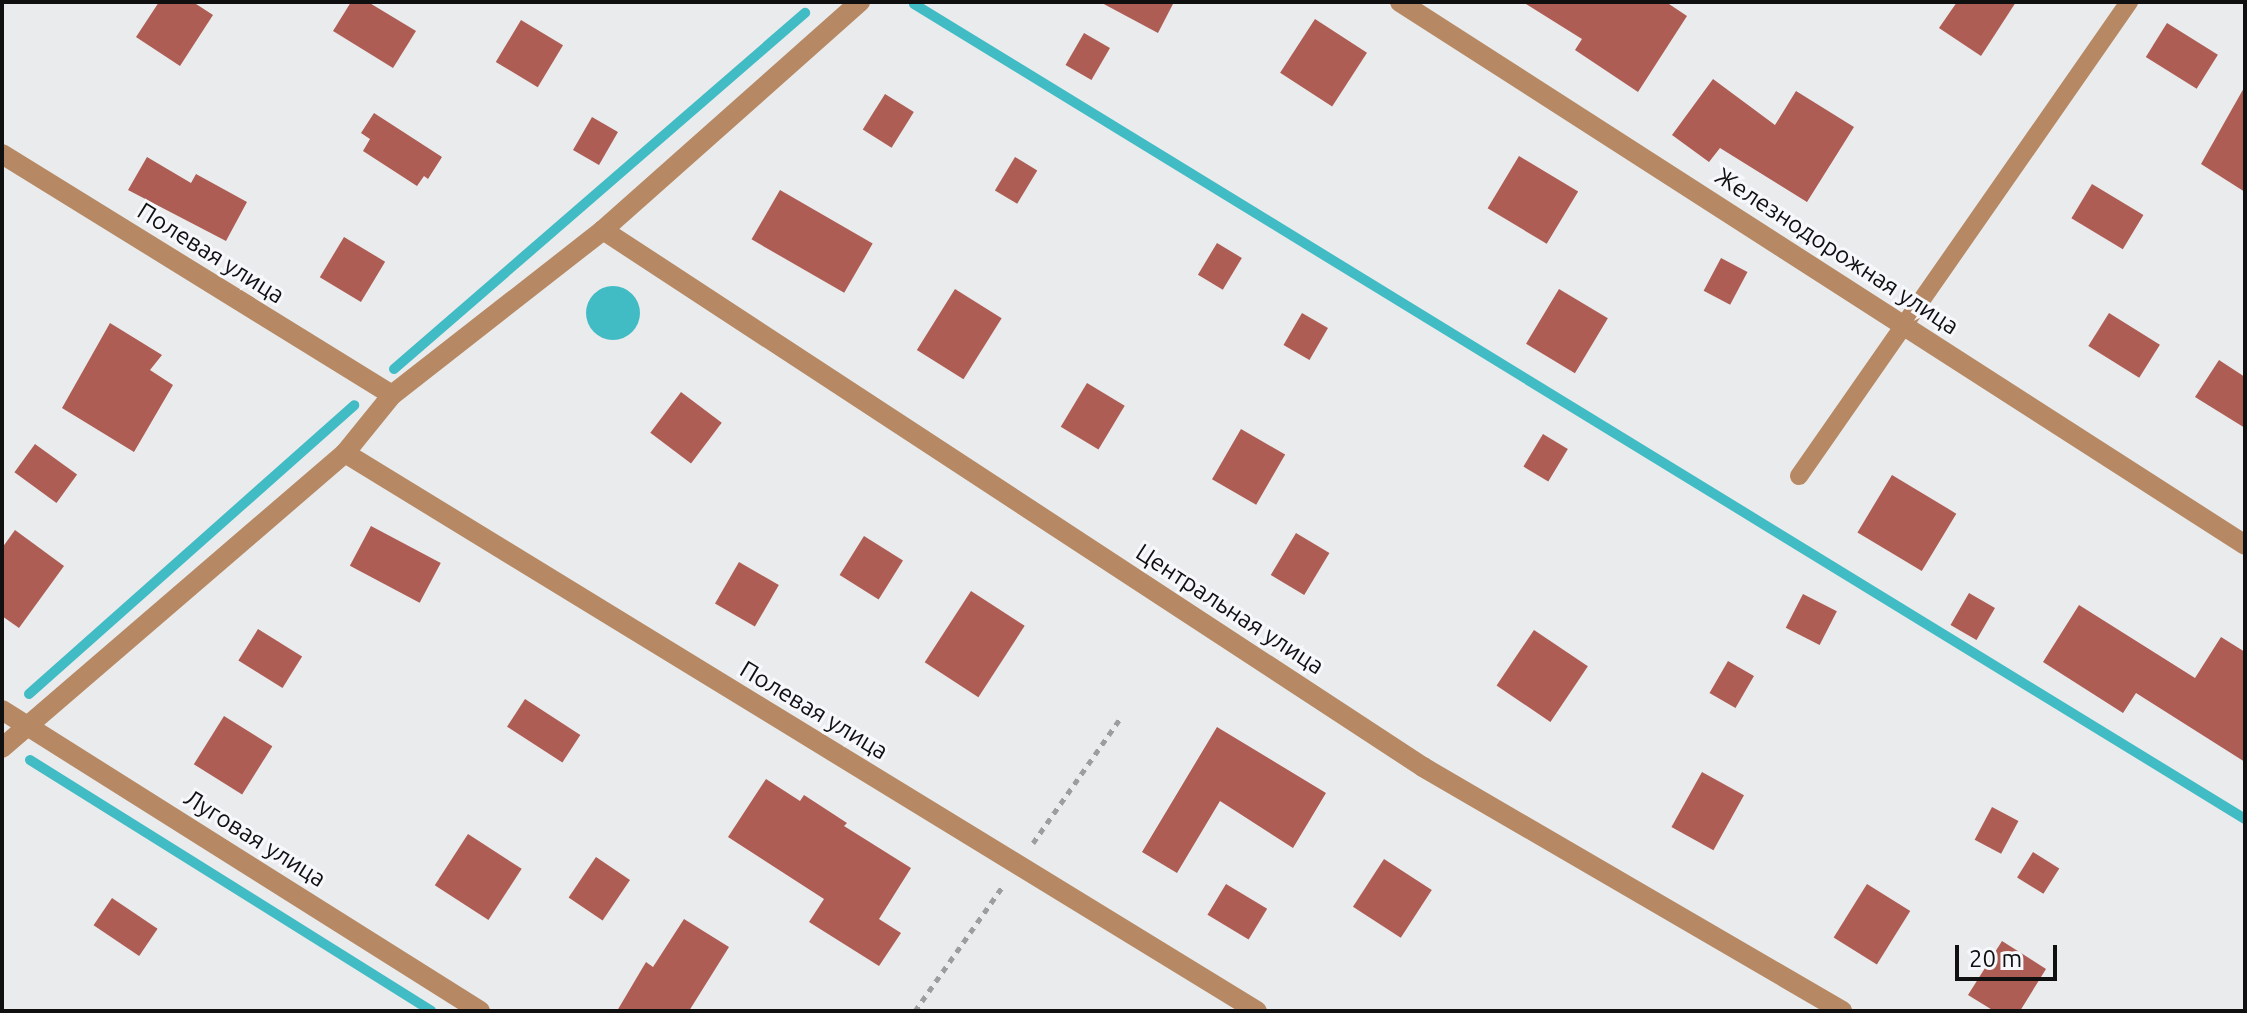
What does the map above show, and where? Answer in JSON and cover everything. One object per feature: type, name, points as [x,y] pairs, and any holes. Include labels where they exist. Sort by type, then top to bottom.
[{"type":"street","name":"Железнодорожная улица","points":[[1400,2],[2245,545]]},
{"type":"street","points":[[2,748],[345,453],[392,395],[603,230],[850,5]]},
{"type":"street","name":"Полевая улица","points":[[2,154],[392,395]]},
{"type":"street","name":"Центральная улица","points":[[603,230],[1423,767],[1842,1011]]},
{"type":"street","name":"Полевая улица","points":[[345,453],[1257,1011]]},
{"type":"street","name":"Луговая улица","points":[[2,710],[480,1011]]},
{"type":"lane","points":[[1799,476],[2129,2]]},
{"type":"water","points":[[613,286],[632,294],[640,313],[632,332],[613,340],[594,332],[586,313],[594,294]]},
{"type":"building","points":[[159,2],[193,2],[213,15],[180,66],[136,37]]},
{"type":"building","points":[[351,2],[368,2],[416,31],[393,68],[333,31]]},
{"type":"building","points":[[1100,2],[1174,2],[1158,33]]},
{"type":"building","points":[[1523,2],[1666,2],[1687,16],[1638,92],[1575,50],[1582,39]]},
{"type":"building","points":[[1957,2],[2016,2],[1981,56],[1939,28]]},
{"type":"building","points":[[1315,19],[1367,53],[1332,106],[1280,73]]},
{"type":"building","points":[[521,20],[563,45],[538,87],[496,62]]},
{"type":"building","points":[[2167,23],[2218,55],[2197,89],[2146,57]]},
{"type":"building","points":[[1084,33],[1110,48],[1091,80],[1066,65]]},
{"type":"building","points":[[1713,79],[1775,125],[1796,91],[1854,127],[1807,202],[1720,148],[1709,162],[1672,135]]},
{"type":"building","points":[[2245,86],[2245,192],[2201,164]]},
{"type":"building","points":[[885,94],[914,112],[892,148],[863,130]]},
{"type":"building","points":[[374,113],[442,157],[428,179],[424,176],[417,186],[363,151],[370,139],[361,133]]},
{"type":"building","points":[[592,117],[618,132],[599,165],[573,150]]},
{"type":"building","points":[[1519,156],[1578,192],[1547,244],[1488,208]]},
{"type":"building","points":[[147,157],[191,183],[196,174],[247,202],[226,241],[128,190]]},
{"type":"building","points":[[1015,157],[1037,170],[1017,204],[995,190]]},
{"type":"building","points":[[2092,184],[2143,215],[2123,249],[2071,218]]},
{"type":"building","points":[[780,190],[873,244],[844,293],[752,239]]},
{"type":"building","points":[[344,237],[385,262],[361,302],[320,277]]},
{"type":"building","points":[[1217,243],[1242,258],[1223,290],[1198,275]]},
{"type":"building","points":[[1721,258],[1747,272],[1730,305],[1704,291]]},
{"type":"building","points":[[955,289],[1002,318],[963,379],[917,350]]},
{"type":"building","points":[[1559,289],[1608,318],[1575,373],[1526,344]]},
{"type":"building","points":[[1302,313],[1328,328],[1309,360],[1284,345]]},
{"type":"building","points":[[2109,313],[2160,345],[2139,378],[2088,346]]},
{"type":"building","points":[[110,323],[162,355],[150,370],[173,385],[134,452],[62,408]]},
{"type":"building","points":[[2219,360],[2245,377],[2245,428],[2195,397]]},
{"type":"building","points":[[1087,383],[1125,406],[1098,449],[1061,427]]},
{"type":"building","points":[[681,392],[722,423],[691,463],[650,433]]},
{"type":"building","points":[[1241,429],[1285,454],[1256,505],[1212,479]]},
{"type":"building","points":[[1543,434],[1568,449],[1548,482],[1523,467]]},
{"type":"building","points":[[35,444],[77,475],[56,503],[14,472]]},
{"type":"building","points":[[1892,475],[1956,514],[1922,571],[1857,532]]},
{"type":"building","points":[[371,526],[441,563],[420,603],[350,566]]},
{"type":"building","points":[[15,530],[64,566],[19,628],[2,616],[2,548]]},
{"type":"building","points":[[1296,533],[1329,553],[1304,595],[1271,575]]},
{"type":"building","points":[[864,536],[903,560],[879,599],[840,575]]},
{"type":"building","points":[[739,562],[779,585],[755,627],[715,604]]},
{"type":"building","points":[[971,591],[1025,626],[978,697],[925,662]]},
{"type":"building","points":[[1969,593],[1995,608],[1976,640],[1950,625]]},
{"type":"building","points":[[1803,594],[1837,611],[1820,645],[1786,628]]},
{"type":"building","points":[[2079,605],[2195,678],[2221,637],[2245,652],[2245,762],[2136,693],[2123,713],[2043,662]]},
{"type":"building","points":[[258,629],[302,657],[282,688],[238,660]]},
{"type":"building","points":[[1534,630],[1588,666],[1550,722],[1497,686]]},
{"type":"building","points":[[1728,661],[1754,676],[1735,708],[1710,693]]},
{"type":"building","points":[[525,699],[580,735],[562,763],[507,727]]},
{"type":"building","points":[[224,716],[272,746],[242,795],[194,764]]},
{"type":"building","points":[[1217,727],[1326,793],[1293,848],[1220,801],[1177,873],[1142,852]]},
{"type":"building","points":[[1702,772],[1744,795],[1713,850],[1671,827]]},
{"type":"building","points":[[766,779],[800,801],[804,795],[847,823],[844,826],[911,868],[879,919],[901,933],[879,966],[809,922],[824,899],[728,837]]},
{"type":"building","points":[[1992,807],[2018,821],[2001,854],[1975,840]]},
{"type":"building","points":[[468,834],[522,869],[488,920],[435,885]]},
{"type":"building","points":[[2033,852],[2059,868],[2043,894],[2017,877]]},
{"type":"building","points":[[596,857],[630,880],[603,921],[569,898]]},
{"type":"building","points":[[1384,859],[1432,890],[1401,938],[1353,907]]},
{"type":"building","points":[[1226,884],[1267,909],[1249,940],[1207,915]]},
{"type":"building","points":[[1867,884],[1910,911],[1877,964],[1834,937]]},
{"type":"building","points":[[112,898],[158,929],[139,956],[94,925]]},
{"type":"building","points":[[684,919],[729,947],[689,1011],[617,1011],[646,962],[653,967]]},
{"type":"building","points":[[2002,941],[2046,969],[2020,1011],[1994,1011],[1968,995]]},
{"type":"waterway","points":[[914,4],[2245,819]]},
{"type":"waterway","points":[[394,369],[805,13]]},
{"type":"waterway","points":[[29,694],[354,405]]},
{"type":"waterway","points":[[30,760],[431,1011]]}]
